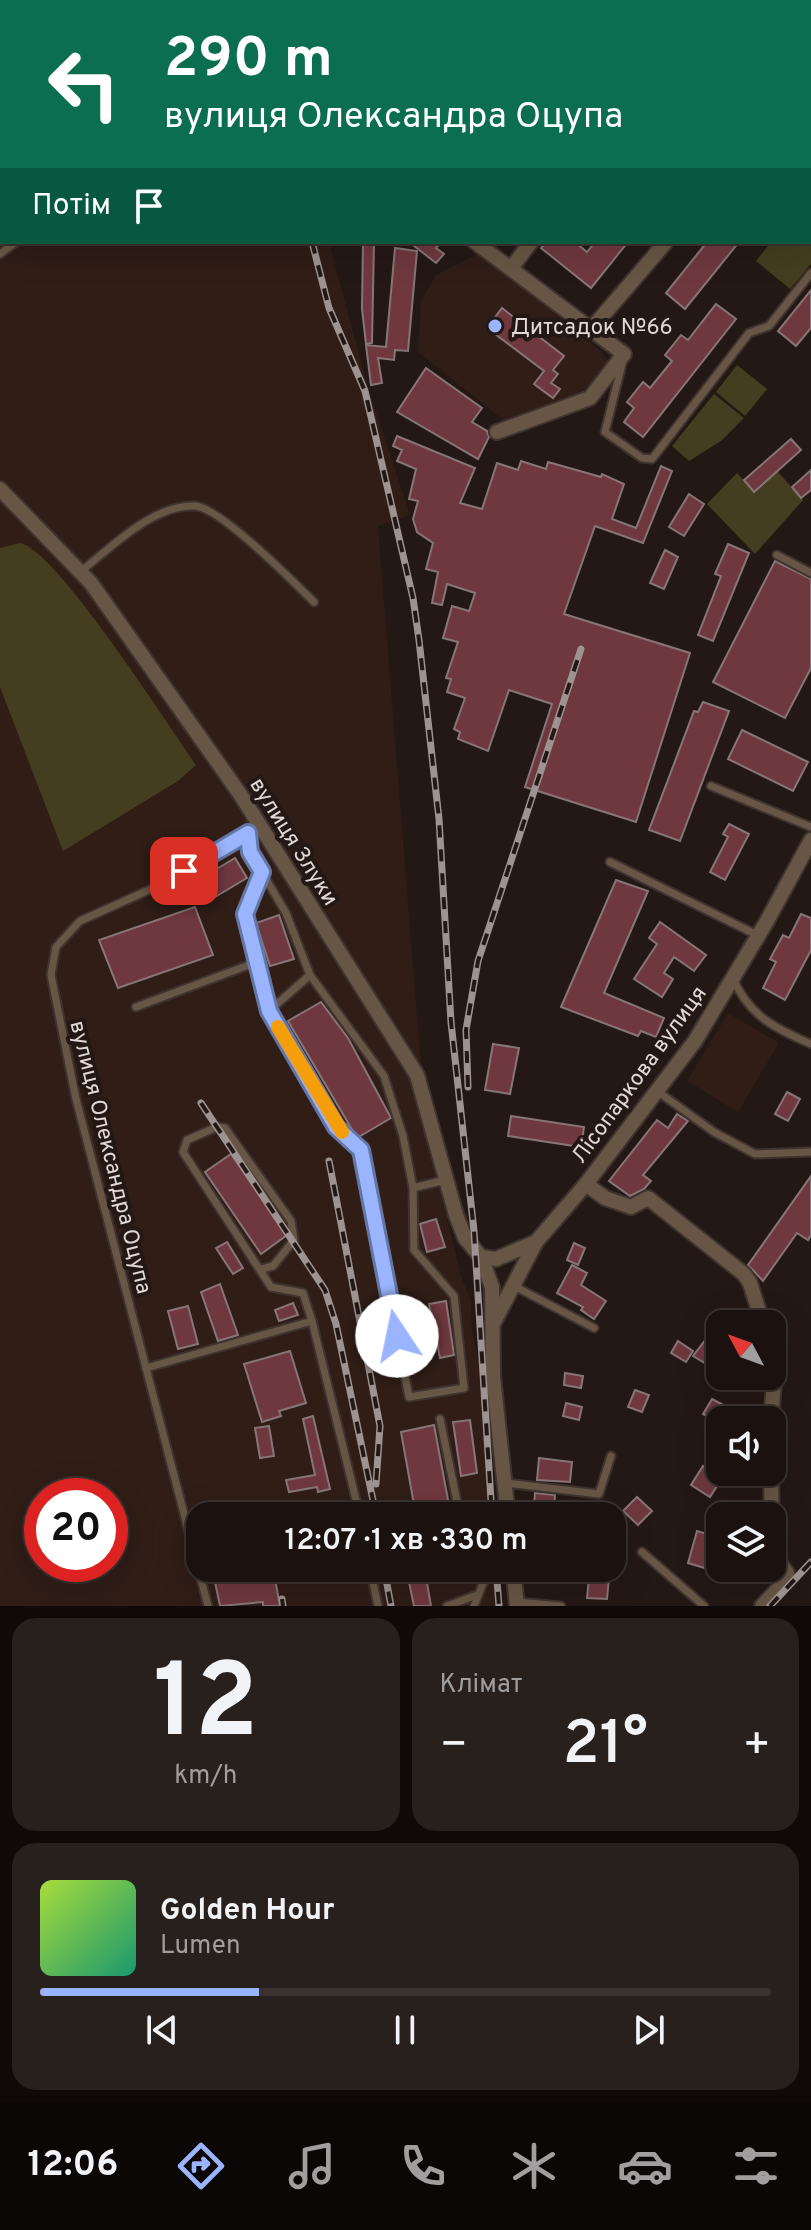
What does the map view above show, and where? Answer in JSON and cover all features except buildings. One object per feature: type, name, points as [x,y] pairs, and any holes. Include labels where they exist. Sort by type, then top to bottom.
[{"type":"street","points":[[478,244],[593,327],[624,354],[590,398],[497,432]]},
{"type":"street","points":[[512,267],[529,244]]},
{"type":"street","points":[[593,327],[664,244]]},
{"type":"street","name":"вулиця Злуки","points":[[0,489],[80,572],[417,1075],[445,1180],[465,1238],[481,1257],[492,1287],[493,1376],[507,1502]]},
{"type":"street","name":"Лісопаркова вулиця","points":[[494,1322],[536,1242],[586,1184],[657,1091],[733,979],[811,840]]},
{"type":"street","points":[[586,1184],[605,1198],[631,1207],[648,1198],[667,1210],[744,1274],[759,1310]]},
{"type":"street","name":"Лісопаркова вулиця","points":[[481,1257],[496,1259],[536,1242]]},
{"type":"street","points":[[515,1582],[517,1604]]},
{"type":"street","points":[[762,1606],[782,1582]]},
{"type":"lane","points":[[624,354],[605,432],[642,458],[652,459],[749,333],[769,326],[811,273]]},
{"type":"lane","points":[[80,572],[121,539],[168,510],[198,506],[224,521],[314,602]]},
{"type":"lane","points":[[777,555],[811,573]]},
{"type":"lane","points":[[711,786],[811,827]]},
{"type":"lane","points":[[254,830],[250,852],[262,872],[286,913],[310,975],[384,1076],[403,1136],[413,1188],[414,1250],[454,1296],[464,1388],[409,1397],[361,1150],[336,1127],[269,1011],[245,914],[262,872]]},
{"type":"lane","name":"вулиця Олександра Оцупа","points":[[208,1606],[76,1099],[51,975],[56,947],[80,921],[160,885],[254,830]]},
{"type":"lane","points":[[610,862],[759,936]]},
{"type":"lane","points":[[136,1007],[257,962]]},
{"type":"lane","points":[[269,1011],[310,975]]},
{"type":"lane","points":[[733,979],[745,1005],[785,1032],[811,1044]]},
{"type":"lane","points":[[657,1091],[714,1132],[755,1154],[811,1152]]},
{"type":"lane","points":[[262,1269],[273,1266],[294,1240],[291,1221],[225,1128],[217,1127],[187,1140],[183,1152],[271,1287],[303,1293],[357,1502]]},
{"type":"lane","points":[[413,1188],[445,1180]]},
{"type":"lane","points":[[512,1285],[594,1328]]},
{"type":"lane","points":[[146,1368],[312,1321]]},
{"type":"lane","points":[[440,1419],[457,1502]]},
{"type":"lane","points":[[505,1483],[599,1494],[611,1456]]},
{"type":"lane","points":[[642,1552],[704,1606]]},
{"type":"lane","points":[[373,1582],[378,1606]]},
{"type":"lane","points":[[474,1606],[482,1582]]},
{"type":"lane","points":[[447,1606],[477,1595]]},
{"type":"lane","points":[[517,1604],[561,1606]]},
{"type":"shaded area","points":[[0,244],[330,244],[367,384],[410,515],[378,526],[426,1130],[461,1276],[471,1301],[472,1330],[486,1396],[493,1502],[186,1502],[186,1582],[500,1582],[503,1606],[0,1606]]},
{"type":"shaded area","points":[[769,244],[811,244],[811,264],[790,289],[756,261]]},
{"type":"shaded area","name":"Дитсадок №66","points":[[479,253],[601,351],[615,371],[516,430],[418,352],[421,301],[436,275]]},
{"type":"shaded area","points":[[737,365],[767,389],[745,416],[716,392]]},
{"type":"shaded area","points":[[714,394],[744,418],[721,441],[689,461],[672,446]]},
{"type":"shaded area","points":[[777,471],[803,500],[755,554],[707,504],[737,473],[754,491]]},
{"type":"shaded area","points":[[20,543],[37,552],[84,606],[196,765],[178,781],[63,851],[0,687],[0,548]]},
{"type":"shaded area","points":[[728,1013],[779,1043],[738,1112],[687,1081]]},
{"type":"railway","points":[[313,244],[329,308],[365,391],[413,598],[419,640],[439,819],[451,1022],[474,1231],[491,1502]]},
{"type":"railway","points":[[468,1087],[466,1030],[478,961],[581,649]]},
{"type":"railway","points":[[201,1103],[325,1290],[336,1324],[373,1502]]},
{"type":"railway","points":[[329,1161],[380,1426],[376,1484]]},
{"type":"railway","points":[[770,1606],[811,1562]]},
{"type":"railway","points":[[387,1582],[391,1606]]},
{"type":"railway","points":[[497,1582],[499,1606]]},
{"type":"railway","points":[[282,1599],[283,1606]]},
{"type":"slow traffic","points":[[278,1027],[336,1127],[342,1132]]},
{"type":"place","name":"Дитсадок №66","points":[[495,326]]},
{"type":"route","points":[[184,871],[248,833],[250,852],[262,872],[245,914],[269,1011],[336,1127],[361,1150],[397,1336]]}]
